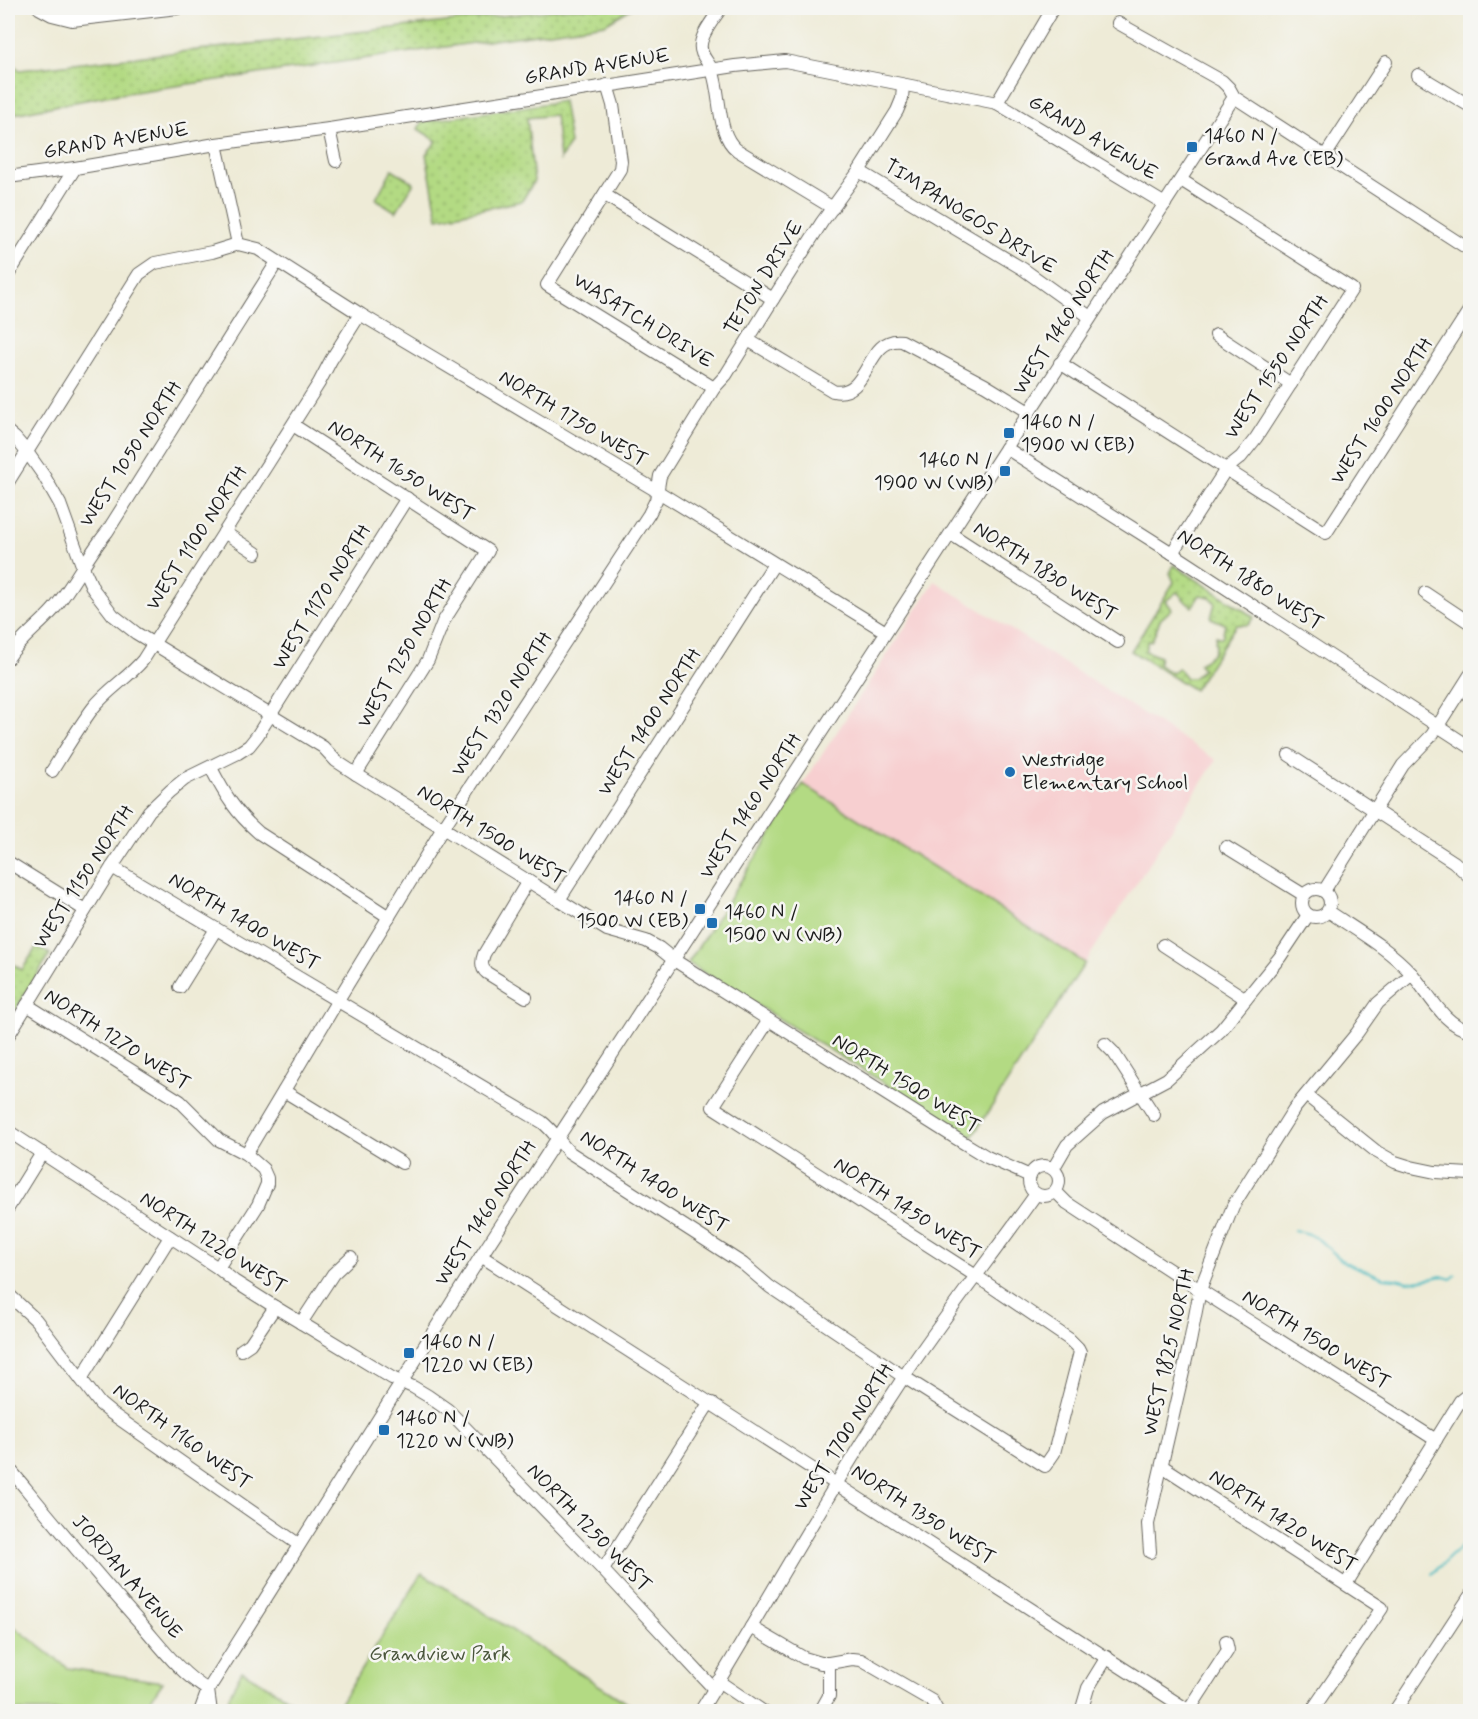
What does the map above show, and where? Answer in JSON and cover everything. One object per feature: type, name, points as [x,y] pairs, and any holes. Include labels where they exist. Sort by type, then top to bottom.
[{"type":"street","points":[[39,8],[52,15],[72,20],[178,8]]},
{"type":"street","points":[[721,8],[701,41],[701,51],[712,69],[719,92],[724,132],[731,146],[833,208]]},
{"type":"street","points":[[997,103],[1053,8]]},
{"type":"street","points":[[1118,23],[1222,81],[1230,88],[1234,97],[1470,250]]},
{"type":"street","name":"GRAND AVENUE","points":[[8,177],[712,69],[785,61],[997,103],[1165,204]]},
{"type":"street","points":[[1325,156],[1386,62]]},
{"type":"street","points":[[1418,75],[1470,106]]},
{"type":"street","points":[[607,85],[613,105],[621,161],[619,172],[604,195],[773,298]]},
{"type":"street","name":"TETON DRIVE","points":[[657,491],[660,476],[714,387],[726,375],[822,222],[859,171],[897,111],[902,99],[903,85]]},
{"type":"street","name":"WEST 1460 NORTH","points":[[200,1712],[207,1690],[401,1382],[1234,97]]},
{"type":"street","points":[[328,129],[336,161]]},
{"type":"street","points":[[8,482],[140,274],[155,263],[212,252],[238,244],[216,144]]},
{"type":"street","points":[[8,275],[75,168]]},
{"type":"street","name":"TIMPANOGOS DRIVE","points":[[859,171],[1023,269],[1090,317]]},
{"type":"street","name":"WEST 1550 NORTH","points":[[1172,553],[1226,469],[1241,457],[1256,438],[1352,290],[1181,180]]},
{"type":"street","name":"WASATCH DRIVE","points":[[604,195],[547,285],[714,387]]},
{"type":"street","name":"NORTH 1750 WEST","points":[[238,244],[258,249],[360,314],[657,491],[886,632]]},
{"type":"street","name":"WEST 1050 NORTH","points":[[8,658],[19,642],[52,610],[113,522],[276,262]]},
{"type":"street","name":"WEST 1600 NORTH","points":[[1226,469],[1326,533],[1470,309]]},
{"type":"street","name":"WEST 1100 NORTH","points":[[52,771],[93,708],[143,660],[360,314]]},
{"type":"street","points":[[1216,335],[1291,384]]},
{"type":"street","points":[[747,340],[833,391],[846,392],[854,387],[882,346],[890,341],[902,341],[985,385],[1029,412]]},
{"type":"street","points":[[1060,363],[1226,469]]},
{"type":"street","name":"NORTH 1650 WEST","points":[[292,425],[488,550]]},
{"type":"street","name":"NORTH 1500 WEST","points":[[8,432],[27,452],[44,476],[60,504],[93,589],[123,624],[152,644],[323,747],[336,760],[356,774],[608,930],[646,941],[659,948],[674,960],[970,1147],[1030,1176]]},
{"type":"street","name":"NORTH 1880 WEST","points":[[1006,447],[1470,747]]},
{"type":"street","name":"WEST 1320 NORTH","points":[[246,1154],[443,828],[649,514],[656,500],[657,491]]},
{"type":"street","name":"WEST 1170 NORTH","points":[[270,716],[407,498]]},
{"type":"street","points":[[224,532],[256,553]]},
{"type":"street","name":"NORTH 1830 WEST","points":[[951,534],[1118,642]]},
{"type":"street","name":"WEST 1250 NORTH","points":[[356,774],[428,660],[443,622],[488,550]]},
{"type":"street","name":"WEST 1400 NORTH","points":[[560,900],[774,564]]},
{"type":"street","points":[[1425,593],[1470,623]]},
{"type":"street","points":[[1324,891],[1403,765],[1438,726],[1470,675]]},
{"type":"street","name":"WEST 1150 NORTH","points":[[8,1036],[143,819],[160,800],[185,779],[211,768],[249,746],[270,716]]},
{"type":"street","points":[[1289,755],[1454,862],[1470,877]]},
{"type":"street","points":[[211,768],[228,799],[246,822],[259,833],[389,917]]},
{"type":"street","points":[[1226,847],[1304,895]]},
{"type":"street","points":[[8,862],[85,910]]},
{"type":"street","name":"NORTH 1400 WEST","points":[[112,867],[542,1122],[550,1128],[569,1152],[743,1264],[770,1287],[904,1377],[1045,1466]]},
{"type":"street","points":[[526,997],[483,970],[481,963],[483,954],[528,881]]},
{"type":"street","points":[[1313,889],[1324,891],[1330,900],[1328,911],[1319,917],[1308,915],[1302,906],[1304,895],[1313,889]]},
{"type":"street","points":[[1328,911],[1396,958],[1412,974],[1448,1020],[1470,1030]]},
{"type":"street","points":[[1053,1169],[1066,1145],[1103,1113],[1167,1079],[1221,1030],[1280,957],[1308,915]]},
{"type":"street","points":[[180,987],[216,929]]},
{"type":"street","points":[[1163,945],[1246,999]]},
{"type":"street","name":"WEST 1825 NORTH","points":[[1150,1552],[1148,1524],[1200,1290],[1233,1206],[1294,1109],[1357,1033],[1378,1003],[1412,974]]},
{"type":"street","name":"NORTH 1270 WEST","points":[[27,1005],[180,1101],[219,1140],[246,1154],[263,1169],[267,1184],[258,1205],[218,1268]]},
{"type":"street","name":"NORTH 1450 WEST","points":[[769,1020],[713,1107],[976,1276],[1069,1339],[1078,1348],[1080,1352],[1054,1453],[1045,1466]]},
{"type":"street","points":[[1106,1044],[1154,1115]]},
{"type":"street","points":[[284,1091],[402,1163]]},
{"type":"street","points":[[1306,1095],[1377,1152],[1395,1161],[1435,1172],[1470,1174]]},
{"type":"street","name":"NORTH 1220 WEST","points":[[8,1131],[218,1268],[234,1281],[401,1382]]},
{"type":"street","points":[[8,1208],[42,1153]]},
{"type":"street","points":[[1042,1166],[1053,1169],[1059,1177],[1059,1187],[1056,1192],[1046,1197],[1036,1194],[1030,1186],[1030,1176],[1042,1166]]},
{"type":"street","name":"NORTH 1500 WEST","points":[[1056,1192],[1067,1203],[1200,1290],[1436,1440]]},
{"type":"street","name":"WEST 1700 NORTH","points":[[700,1712],[837,1482],[904,1377],[1036,1194]]},
{"type":"street","points":[[81,1379],[170,1237]]},
{"type":"street","name":"NORTH 1350 WEST","points":[[482,1256],[837,1482],[1190,1711]]},
{"type":"street","points":[[301,1323],[333,1274],[351,1257]]},
{"type":"street","name":"NORTH 1160 WEST","points":[[8,1294],[36,1320],[100,1404],[298,1544]]},
{"type":"street","points":[[241,1350],[250,1344],[275,1307]]},
{"type":"street","name":"NORTH 1250 WEST","points":[[401,1382],[448,1410],[716,1685],[764,1712]]},
{"type":"street","points":[[1346,1584],[1460,1401],[1470,1393]]},
{"type":"street","points":[[603,1570],[706,1408],[712,1403]]},
{"type":"street","name":"NORTH 1420 WEST","points":[[1162,1466],[1382,1608],[1311,1712]]},
{"type":"street","name":"JORDAN AVENUE","points":[[8,1467],[138,1621],[185,1673],[207,1690]]},
{"type":"street","points":[[1394,1712],[1470,1596]]},
{"type":"street","points":[[751,1627],[813,1661],[829,1663],[852,1659],[865,1661],[932,1701],[938,1712]]},
{"type":"street","points":[[1190,1711],[1228,1650],[1226,1641]]},
{"type":"street","points":[[1081,1712],[1088,1688],[1107,1657]]},
{"type":"street","points":[[820,1712],[829,1696],[829,1663]]},
{"type":"street","points":[[207,1690],[211,1712]]},
{"type":"shaded area","name":"Westridge Elementary School","points":[[935,581],[1216,760],[1085,963],[803,784]]},
{"type":"green space","points":[[571,8],[632,8],[605,24],[106,96],[8,115],[8,61],[20,70]]},
{"type":"green space","points":[[563,101],[570,143],[560,160],[555,115],[527,118],[534,181],[522,201],[438,218],[426,154],[437,141],[418,129],[422,122]]},
{"type":"green space","points":[[392,169],[414,183],[396,212],[376,199]]},
{"type":"green space","points":[[1174,565],[1254,617],[1248,625],[1236,625],[1194,690],[1131,651],[1174,582],[1170,573]],"holes":[[[1177,592],[1192,607],[1200,595],[1210,597],[1215,603],[1211,618],[1225,624],[1222,638],[1216,636],[1213,653],[1199,664],[1203,669],[1193,678],[1186,678],[1178,668],[1172,673],[1158,665],[1160,657],[1145,651],[1148,640],[1151,641],[1160,620],[1172,609],[1166,601]]]},
{"type":"green space","points":[[803,784],[1085,963],[972,1137],[688,963]]},
{"type":"green space","points":[[37,946],[50,954],[8,1022],[8,961],[22,970]]},
{"type":"green space","name":"Grandview Park","points":[[422,1573],[638,1710],[335,1711]]},
{"type":"green space","points":[[8,1622],[68,1668],[163,1682],[143,1711],[8,1711]]},
{"type":"green space","points":[[242,1671],[309,1711],[227,1711],[229,1696]]},
{"type":"waterway","points":[[1294,1230],[1309,1234],[1319,1240],[1344,1262],[1384,1278],[1408,1282],[1441,1276],[1451,1279],[1456,1275]]},
{"type":"waterway","points":[[1432,1574],[1470,1538]]},
{"type":"place","name":"1460 N / Grand Ave (EB)","points":[[1192,147]]},
{"type":"place","name":"1460 N / 1900 W (EB)","points":[[1009,433]]},
{"type":"place","name":"1460 N / 1900 W (WB)","points":[[1005,471]]},
{"type":"place","name":"Westridge Elementary School","points":[[1010,772]]},
{"type":"place","name":"1460 N / 1500 W (EB)","points":[[700,909]]},
{"type":"place","name":"1460 N / 1500 W (WB)","points":[[712,923]]},
{"type":"place","name":"1460 N / 1220 W (EB)","points":[[409,1353]]},
{"type":"place","name":"1460 N / 1220 W (WB)","points":[[384,1430]]}]
